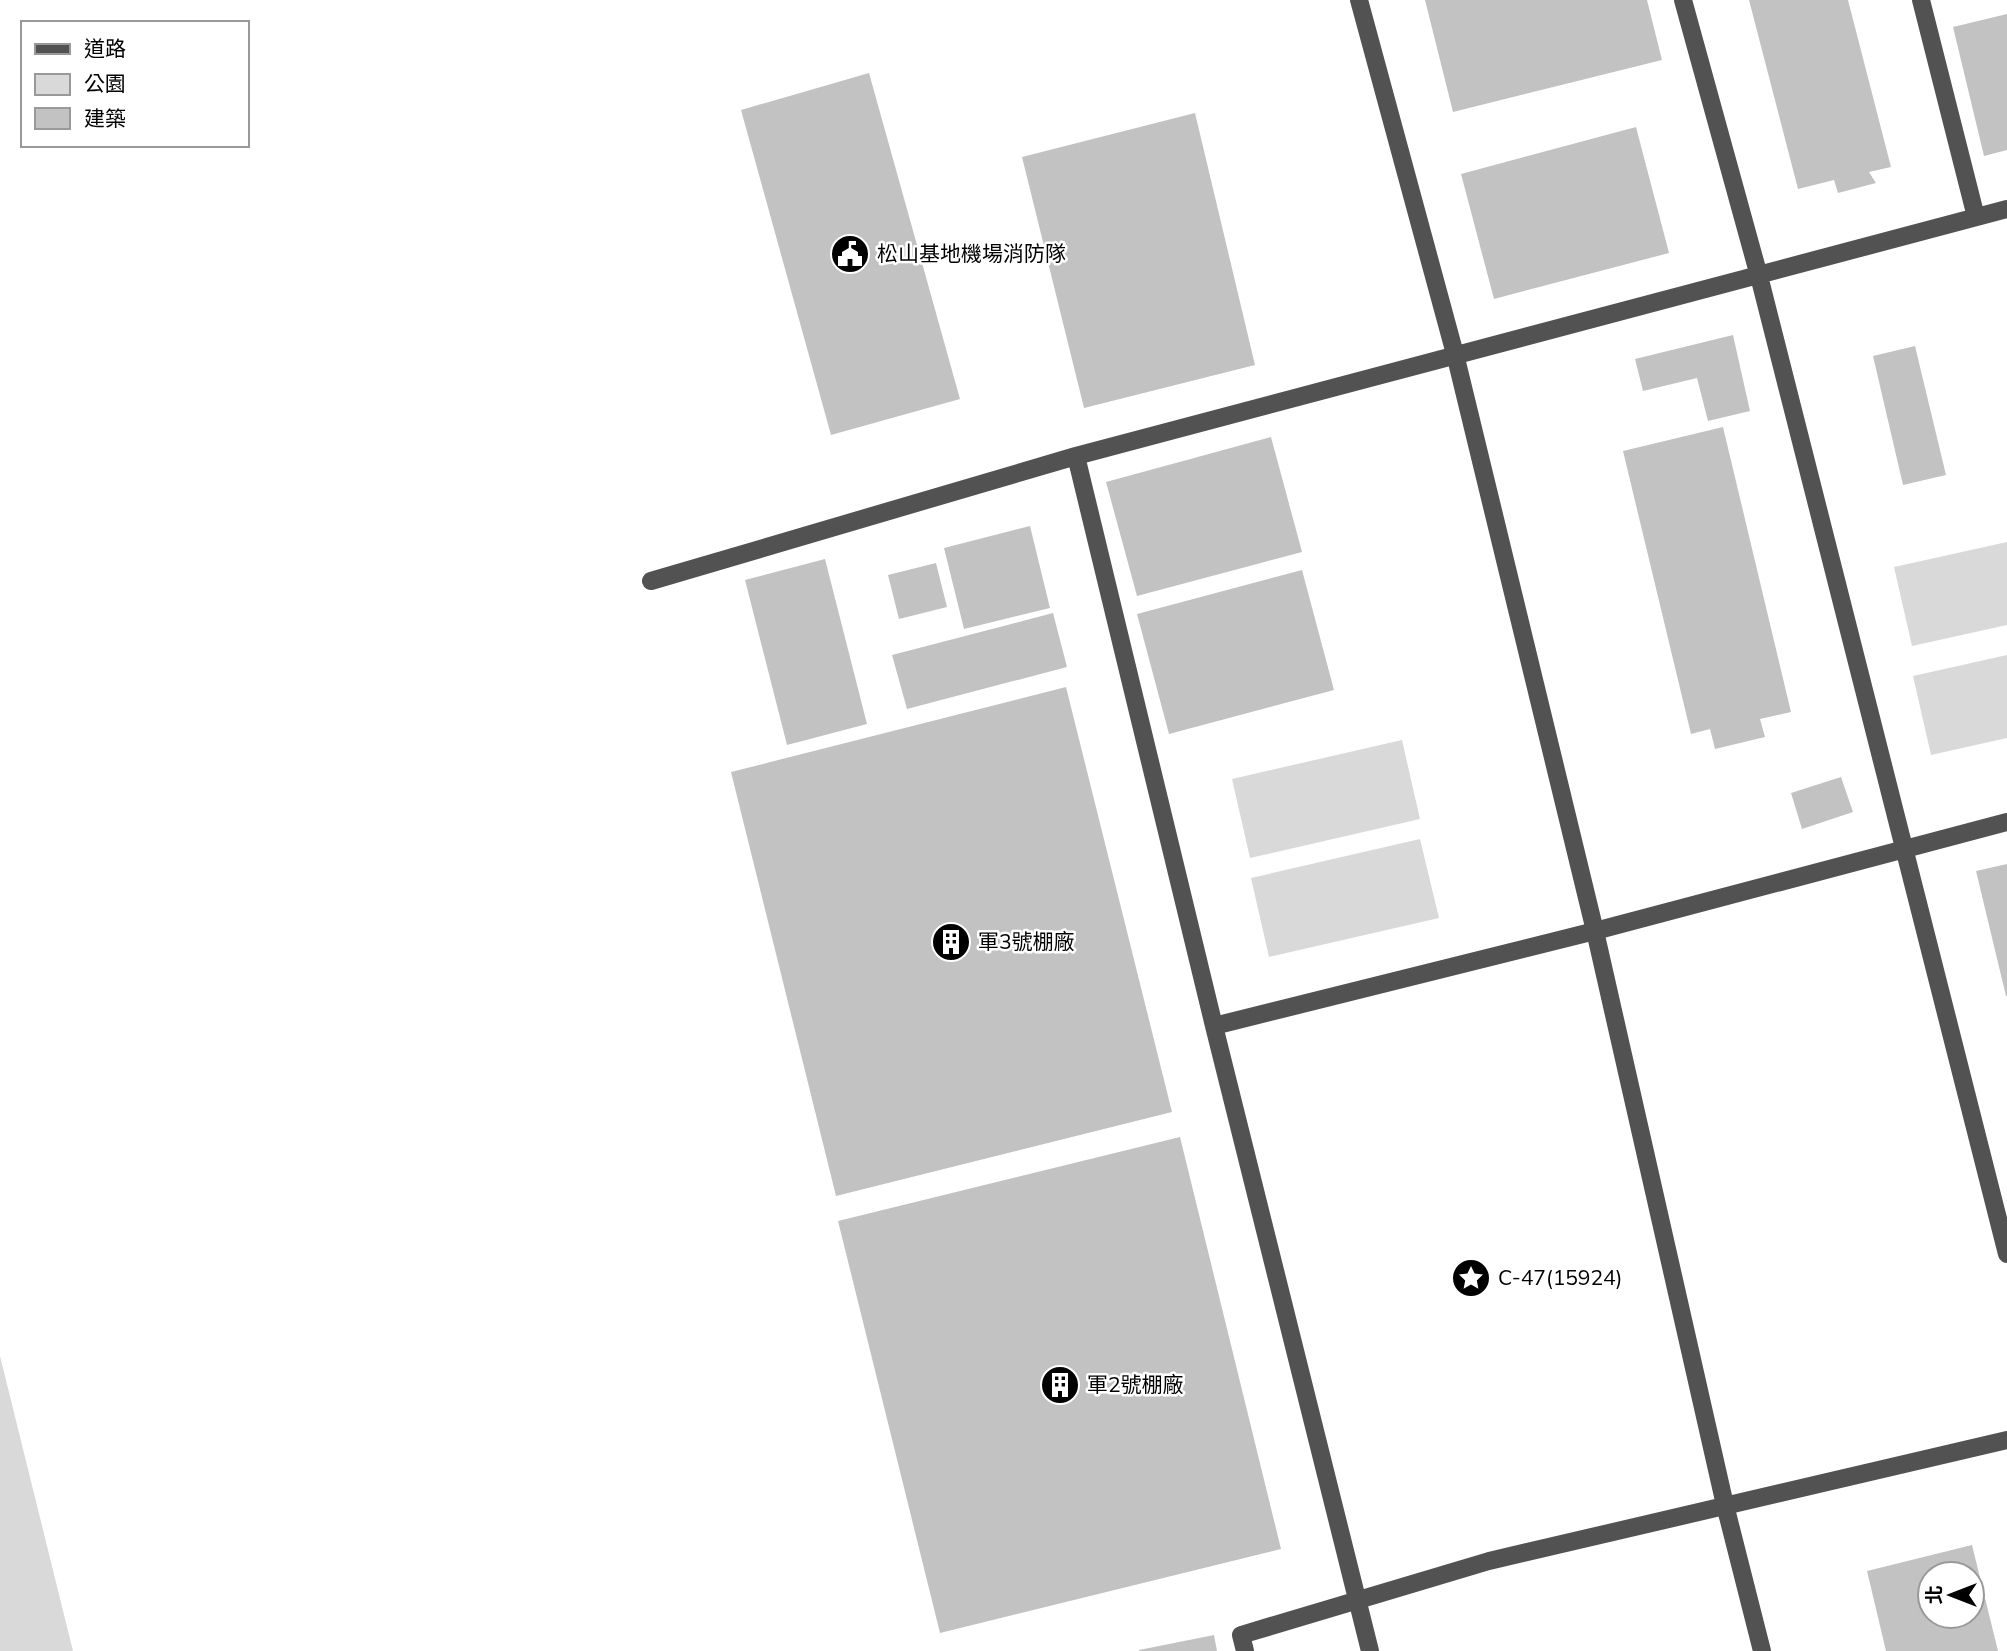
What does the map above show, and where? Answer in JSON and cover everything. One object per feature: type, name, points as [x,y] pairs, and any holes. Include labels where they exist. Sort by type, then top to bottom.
[{"type":"lane","points":[[1359,0],[1455,354],[1595,931],[1725,1505],[1762,1651]]},
{"type":"lane","points":[[1683,0],[1759,276],[2007,1254]]},
{"type":"lane","points":[[1921,0],[1976,217]]},
{"type":"lane","points":[[651,581],[1076,456],[2007,209]]},
{"type":"lane","points":[[1076,456],[1214,1027],[1370,1651]]},
{"type":"lane","points":[[1214,1027],[1595,931],[2007,821]]},
{"type":"lane","points":[[1245,1651],[1241,1634],[1489,1561],[2007,1440]]},
{"type":"green space","points":[[2007,542],[2007,625],[1912,646],[1894,567]]},
{"type":"green space","points":[[2007,655],[2007,738],[1931,755],[1913,676]]},
{"type":"green space","points":[[1402,740],[1420,819],[1250,858],[1232,779]]},
{"type":"green space","points":[[1420,839],[1439,918],[1269,957],[1251,878]]},
{"type":"green space","points":[[0,1356],[73,1651],[0,1651]]},
{"type":"building","points":[[1425,0],[1647,0],[1662,60],[1453,112]]},
{"type":"building","points":[[1749,0],[1848,0],[1891,167],[1869,172],[1876,183],[1838,193],[1834,180],[1798,189]]},
{"type":"building","points":[[2007,14],[2007,150],[1984,156],[1953,27]]},
{"type":"building","name":"松山基地機場消防隊","points":[[869,73],[960,399],[831,435],[741,110]]},
{"type":"building","points":[[1195,113],[1255,365],[1084,408],[1022,157]]},
{"type":"building","points":[[1636,127],[1669,253],[1494,299],[1461,174]]},
{"type":"building","points":[[1733,335],[1750,411],[1708,421],[1697,378],[1643,391],[1635,359]]},
{"type":"building","points":[[1915,346],[1946,475],[1903,485],[1873,356]]},
{"type":"building","points":[[1723,427],[1791,712],[1760,719],[1765,737],[1715,749],[1710,729],[1691,734],[1623,451]]},
{"type":"building","points":[[1271,437],[1302,552],[1137,596],[1106,482]]},
{"type":"building","points":[[1030,526],[1050,608],[964,629],[944,548]]},
{"type":"building","points":[[825,559],[867,724],[787,745],[745,580]]},
{"type":"building","points":[[936,563],[947,607],[899,619],[888,575]]},
{"type":"building","points":[[1302,570],[1334,690],[1169,734],[1137,614]]},
{"type":"building","points":[[1053,613],[1067,667],[907,709],[892,655]]},
{"type":"building","name":"軍3號棚廠","points":[[1066,687],[1172,1112],[836,1196],[731,772]]},
{"type":"building","points":[[1841,777],[1853,812],[1802,829],[1791,793]]},
{"type":"building","points":[[2007,864],[2007,996],[2006,996],[1976,871]]},
{"type":"building","name":"軍2號棚廠","points":[[1180,1137],[1281,1549],[940,1633],[838,1221]]},
{"type":"building","points":[[1972,1545],[1976,1560],[1916,1560],[1916,1630],[1986,1630],[1986,1602],[1998,1651],[1886,1651],[1867,1571]]},
{"type":"building","points":[[1214,1635],[1217,1651],[1139,1651],[1139,1650]]},
{"type":"place","name":"松山基地機場消防隊","points":[[850,254]]},
{"type":"place","name":"軍3號棚廠","points":[[951,942]]},
{"type":"place","name":"C-47(15924)","points":[[1471,1278]]},
{"type":"place","name":"軍2號棚廠","points":[[1060,1385]]}]
